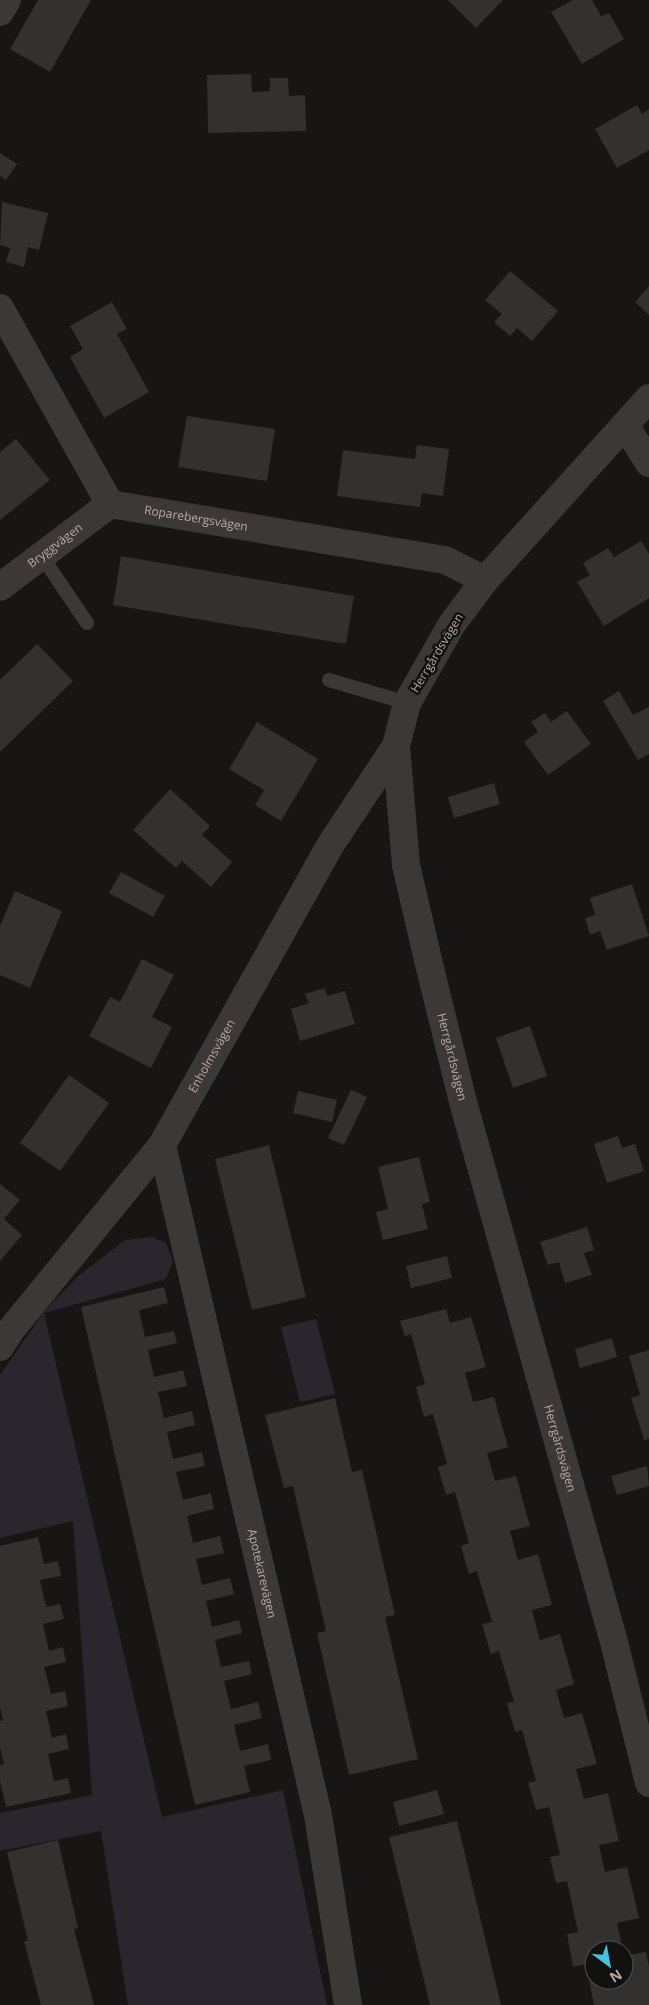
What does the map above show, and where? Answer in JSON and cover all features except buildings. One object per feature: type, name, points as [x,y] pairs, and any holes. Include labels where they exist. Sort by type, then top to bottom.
[{"type":"street","points":[[0,12],[7,0]]},
{"type":"street","points":[[2,316],[110,504]]},
{"type":"street","name":"Herrgårdsvägen","points":[[649,398],[485,580],[452,624],[407,703],[396,746],[406,865],[429,964],[463,1102],[614,1642],[649,1783]]},
{"type":"street","points":[[625,425],[649,463]]},
{"type":"street","name":"Bryggvägen","points":[[0,586],[110,504]]},
{"type":"street","name":"Roparebergsvägen","points":[[110,504],[445,560],[485,580]]},
{"type":"street","name":"Enholmsvägen","points":[[0,1347],[10,1331],[162,1145],[331,844],[396,746]]},
{"type":"street","name":"Apotekarevägen","points":[[162,1145],[318,1815],[348,2005]]},
{"type":"lane","points":[[41,555],[87,622]]},
{"type":"lane","points":[[329,680],[407,703]]},
{"type":"shaded area","points":[[152,1237],[166,1243],[173,1261],[166,1279],[44,1313],[162,1817],[283,1790],[327,2005],[128,2005],[101,1831],[0,1851],[0,1813],[92,1795],[73,1521],[0,1538],[0,1375],[44,1312],[77,1277],[125,1240]]},
{"type":"shaded area","points":[[316,1319],[335,1394],[300,1402],[281,1327]]}]
